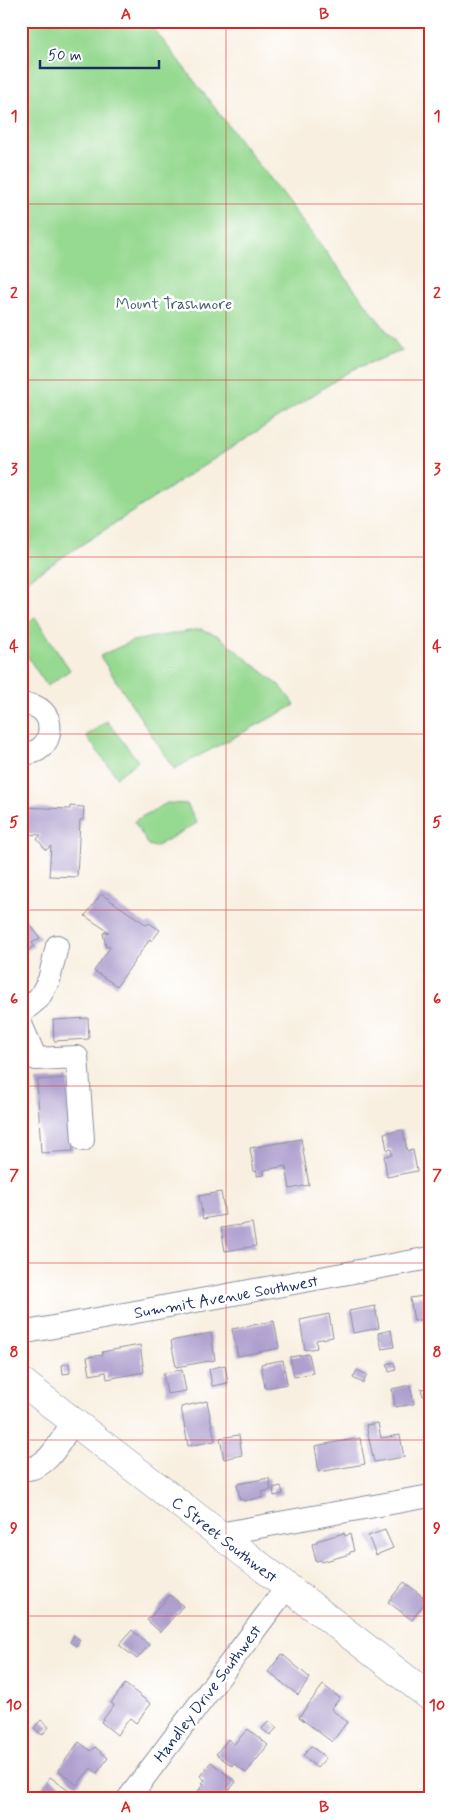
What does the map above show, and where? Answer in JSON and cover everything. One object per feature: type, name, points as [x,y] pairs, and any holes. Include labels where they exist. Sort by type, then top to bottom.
[{"type":"main road","name":"C Street Southwest","points":[[21,1381],[430,1697]]},
{"type":"street","points":[[21,705],[31,704],[41,710],[48,717],[51,728],[47,740],[40,749],[29,754],[21,753]]},
{"type":"street","points":[[21,1014],[39,998],[49,980],[57,946]]},
{"type":"street","points":[[21,1024],[36,1059],[77,1057],[83,1140]]},
{"type":"street","name":"Summit Avenue Southwest","points":[[21,1333],[430,1258]]},
{"type":"street","points":[[21,1469],[29,1470],[40,1466],[73,1422]]},
{"type":"street","points":[[219,1534],[430,1496]]},
{"type":"street","name":"Handley Drive Southwest","points":[[128,1799],[286,1587]]},
{"type":"green space","name":"Mount Trashmore","points":[[21,21],[148,21],[402,351],[353,369],[21,584]]},
{"type":"green space","points":[[35,617],[70,670],[47,686],[21,647],[21,626]]},
{"type":"green space","points":[[200,629],[217,635],[280,686],[295,705],[174,769],[100,656],[132,641]]},
{"type":"green space","points":[[107,721],[138,761],[117,777],[86,736]]},
{"type":"green space","points":[[167,803],[187,804],[197,823],[155,847],[148,845],[134,821]]},
{"type":"building","points":[[70,806],[84,807],[83,820],[80,820],[77,877],[49,876],[51,846],[46,850],[37,839],[41,835],[21,834],[21,807],[70,809]]},
{"type":"building","points":[[101,894],[147,925],[149,923],[160,930],[152,941],[150,939],[117,986],[94,971],[111,946],[106,947],[103,933],[109,932],[85,916]]},
{"type":"building","points":[[24,916],[40,938],[32,943],[34,946],[21,955],[21,918]]},
{"type":"building","points":[[88,1018],[89,1039],[54,1041],[53,1020]]},
{"type":"building","points":[[69,1078],[73,1151],[41,1153],[37,1080]]},
{"type":"building","points":[[403,1130],[407,1151],[413,1150],[417,1171],[387,1177],[384,1156],[392,1155],[391,1149],[387,1150],[384,1133]]},
{"type":"building","points":[[301,1139],[309,1185],[290,1189],[286,1166],[264,1170],[264,1175],[257,1176],[257,1171],[254,1172],[250,1148]]},
{"type":"building","points":[[221,1192],[225,1215],[203,1219],[199,1196]]},
{"type":"building","points":[[252,1223],[256,1246],[225,1251],[221,1228]]},
{"type":"building","points":[[430,1295],[430,1318],[414,1321],[410,1298]]},
{"type":"building","points":[[375,1306],[379,1328],[353,1333],[349,1311]]},
{"type":"building","points":[[329,1314],[333,1337],[316,1340],[317,1348],[305,1350],[300,1320]]},
{"type":"building","points":[[274,1321],[279,1348],[238,1356],[232,1329]]},
{"type":"building","points":[[391,1330],[394,1347],[382,1349],[378,1333]]},
{"type":"building","points":[[211,1333],[215,1360],[176,1367],[171,1341]]},
{"type":"building","points":[[140,1345],[144,1372],[107,1379],[106,1372],[90,1375],[87,1357],[103,1355],[102,1352]]},
{"type":"building","points":[[309,1354],[313,1373],[294,1377],[290,1357]]},
{"type":"building","points":[[283,1360],[287,1384],[265,1388],[261,1364]]},
{"type":"building","points":[[394,1362],[396,1370],[389,1372],[387,1364]]},
{"type":"building","points":[[69,1363],[70,1373],[63,1374],[62,1365]]},
{"type":"building","points":[[225,1365],[228,1383],[212,1386],[209,1369]]},
{"type":"building","points":[[182,1370],[186,1391],[167,1394],[163,1373]]},
{"type":"building","points":[[357,1370],[367,1375],[363,1383],[353,1378]]},
{"type":"building","points":[[410,1385],[414,1404],[395,1407],[392,1389]]},
{"type":"building","points":[[429,1388],[430,1395],[423,1396],[421,1389]]},
{"type":"building","points":[[207,1401],[215,1441],[188,1446],[181,1407]]},
{"type":"building","points":[[378,1423],[381,1438],[400,1435],[404,1457],[374,1462],[366,1425]]},
{"type":"building","points":[[239,1435],[242,1455],[224,1459],[220,1438]]},
{"type":"building","points":[[360,1438],[365,1464],[319,1472],[315,1446]]},
{"type":"building","points":[[269,1478],[271,1490],[262,1492],[263,1497],[244,1501],[243,1499],[240,1500],[237,1484]]},
{"type":"building","points":[[281,1486],[283,1494],[274,1496],[273,1488]]},
{"type":"building","points":[[385,1530],[393,1548],[376,1555],[368,1536]]},
{"type":"building","points":[[344,1533],[345,1536],[350,1534],[354,1551],[350,1552],[350,1554],[322,1562],[321,1560],[316,1561],[312,1544],[317,1543],[316,1541]]},
{"type":"building","points":[[404,1582],[427,1600],[412,1620],[388,1602]]},
{"type":"building","points":[[170,1595],[183,1606],[160,1632],[147,1620]]},
{"type":"building","points":[[132,1630],[149,1645],[137,1659],[119,1645]]},
{"type":"building","points":[[74,1635],[80,1640],[76,1646],[70,1642]]},
{"type":"building","points":[[282,1654],[310,1678],[298,1695],[268,1672]]},
{"type":"building","points":[[125,1684],[151,1704],[136,1723],[130,1718],[117,1735],[101,1722],[114,1705],[111,1703]]},
{"type":"building","points":[[323,1685],[340,1698],[331,1709],[347,1722],[332,1742],[299,1717]]},
{"type":"building","points":[[41,1720],[49,1727],[42,1735],[34,1728]]},
{"type":"building","points":[[269,1721],[277,1728],[270,1735],[262,1729]]},
{"type":"building","points":[[248,1729],[268,1745],[246,1773],[234,1763],[232,1766],[216,1754],[228,1739],[234,1744]]},
{"type":"building","points":[[79,1742],[91,1751],[95,1747],[108,1758],[97,1773],[91,1768],[77,1785],[58,1770]]},
{"type":"building","points":[[311,1746],[326,1758],[317,1768],[303,1756]]},
{"type":"building","points":[[211,1762],[236,1782],[222,1799],[202,1799],[196,1794],[205,1780],[200,1776]]},
{"type":"building","points":[[50,1777],[69,1791],[63,1799],[34,1799]]}]
